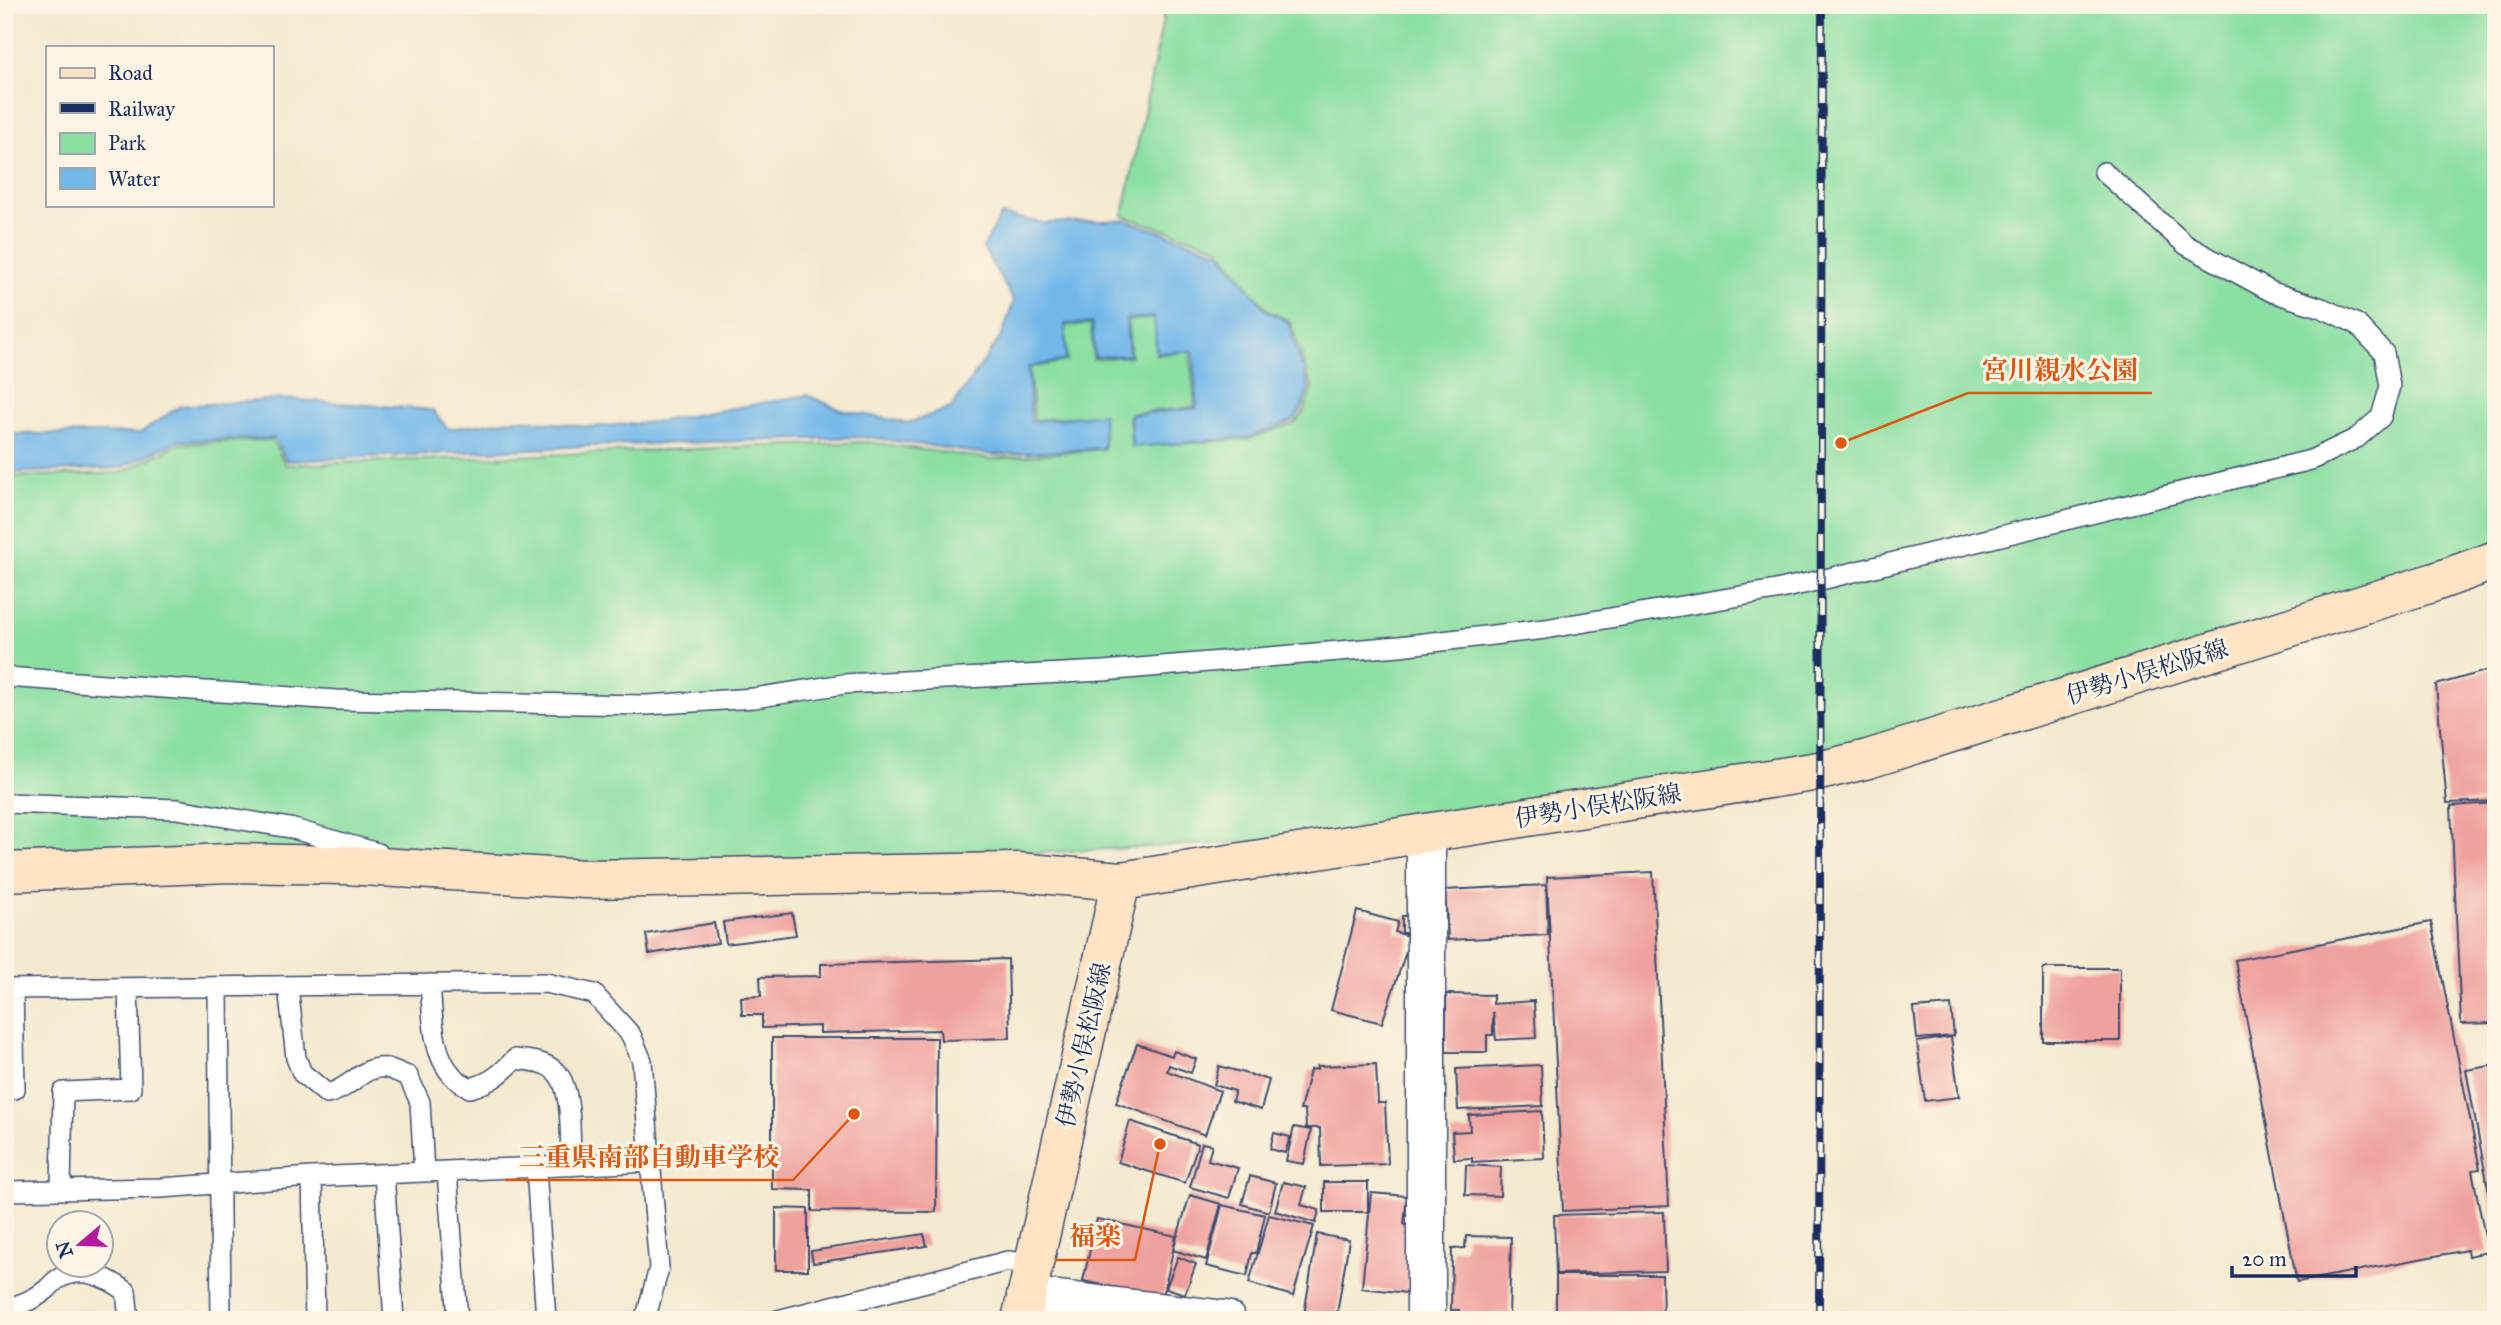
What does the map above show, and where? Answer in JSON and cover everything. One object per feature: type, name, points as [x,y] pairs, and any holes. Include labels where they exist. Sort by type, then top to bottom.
[{"type":"main road","name":"伊勢小俣松阪線","points":[[1026,1298],[1121,881],[1819,771],[1868,759],[2422,586],[2496,560]]},
{"type":"main road","points":[[5,872],[229,863],[345,865],[586,879],[1017,872],[1121,881]]},
{"type":"street","points":[[1426,833],[1426,1320]]},
{"type":"street","points":[[1026,1298],[1226,1320]]},
{"type":"lane","points":[[5,677],[337,700],[647,705],[754,698],[844,684],[1103,670],[1399,646],[1545,629],[1821,580],[2311,460],[2357,438],[2381,417],[2390,386],[2384,353],[2357,324],[2322,308],[2272,292],[2186,245],[2104,172]]},
{"type":"lane","points":[[5,803],[177,809],[290,828],[439,870]]},
{"type":"lane","points":[[5,1090],[15,1089],[9,989],[546,983],[594,994],[631,1035],[642,1061],[659,1268],[650,1318]]},
{"type":"lane","points":[[430,984],[437,1046],[442,1062],[453,1077],[470,1088],[487,1084],[516,1059],[541,1062],[558,1073],[566,1093],[571,1166]]},
{"type":"lane","points":[[288,986],[296,1058],[302,1073],[327,1094],[340,1091],[367,1070],[387,1068],[408,1076],[420,1102],[424,1172]]},
{"type":"lane","points":[[218,987],[221,1320]]},
{"type":"lane","points":[[61,1189],[63,1092],[131,1089],[128,988]]},
{"type":"lane","points":[[5,1191],[161,1188],[312,1177],[650,1162]]},
{"type":"lane","points":[[536,1167],[546,1320]]},
{"type":"lane","points":[[447,1171],[458,1320]]},
{"type":"lane","points":[[384,1174],[394,1320]]},
{"type":"lane","points":[[312,1177],[315,1320]]},
{"type":"lane","points":[[778,1320],[1008,1261],[1026,1298]]},
{"type":"lane","points":[[5,1309],[23,1304],[58,1279],[82,1272],[107,1278],[126,1291],[129,1320]]},
{"type":"green space","points":[[1166,5],[2496,5],[2496,551],[1819,771],[1426,833],[1010,854],[5,874],[5,477],[120,473],[179,444],[272,440],[286,465],[868,442],[990,459],[1104,449],[1103,414],[1034,420],[1029,368],[1067,361],[1065,326],[1091,324],[1093,359],[1131,356],[1127,320],[1155,319],[1156,355],[1190,351],[1195,407],[1129,414],[1131,447],[1249,439],[1295,423],[1304,411],[1312,387],[1290,321],[1269,311],[1219,247],[1123,216]]},
{"type":"water","points":[[1001,215],[1045,223],[1125,220],[1219,251],[1267,311],[1288,322],[1309,387],[1302,408],[1294,420],[1250,437],[1132,447],[1130,415],[1197,408],[1193,351],[1157,353],[1154,317],[1126,319],[1129,355],[1095,357],[1092,323],[1065,324],[1066,360],[1028,367],[1031,422],[1103,414],[1103,448],[993,455],[868,437],[590,446],[287,461],[274,438],[178,441],[120,468],[5,473],[5,434],[140,433],[180,406],[286,399],[432,410],[448,429],[518,419],[590,427],[654,422],[807,395],[841,410],[908,423],[951,408],[1002,335],[1014,301],[983,248]]},
{"type":"building","points":[[2496,668],[2496,801],[2447,803],[2436,685]]},
{"type":"building","points":[[2496,803],[2496,1023],[2461,1024],[2451,806]]},
{"type":"building","points":[[1653,872],[1669,1206],[1563,1211],[1547,877]]},
{"type":"building","points":[[1546,885],[1548,935],[1448,940],[1445,890]]},
{"type":"building","points":[[1357,911],[1398,922],[1395,932],[1411,937],[1382,1023],[1331,1010]]},
{"type":"building","points":[[792,913],[796,935],[726,944],[723,922]]},
{"type":"building","points":[[1402,916],[1412,916],[1413,933],[1402,933]]},
{"type":"building","points":[[2431,922],[2480,1169],[2472,1170],[2488,1252],[2468,1256],[2467,1250],[2297,1282],[2235,960]]},
{"type":"building","points":[[714,923],[718,943],[649,954],[646,934]]},
{"type":"building","points":[[1008,959],[1010,1038],[941,1040],[940,1030],[820,1033],[820,1026],[762,1028],[762,1015],[742,1015],[741,997],[761,996],[760,977],[821,976],[821,964]]},
{"type":"building","points":[[2043,968],[2120,968],[2120,1041],[2043,1041]]},
{"type":"building","points":[[1446,994],[1493,995],[1493,1004],[1534,1001],[1536,1038],[1496,1040],[1493,1012],[1493,1035],[1487,1035],[1487,1052],[1446,1052]]},
{"type":"building","points":[[1951,1005],[1954,1036],[1917,1039],[1914,1008]]},
{"type":"building","points":[[1951,1037],[1959,1097],[1925,1101],[1917,1042]]},
{"type":"building","points":[[772,1038],[937,1038],[936,1212],[812,1211],[812,1190],[772,1189]]},
{"type":"building","points":[[1137,1044],[1172,1056],[1174,1051],[1196,1059],[1191,1073],[1169,1065],[1167,1071],[1220,1091],[1205,1135],[1116,1103]]},
{"type":"building","points":[[1376,1064],[1378,1103],[1385,1103],[1388,1164],[1321,1166],[1320,1128],[1306,1128],[1305,1110],[1300,1110],[1310,1070],[1317,1069],[1317,1066]]},
{"type":"building","points":[[1541,1065],[1543,1106],[1458,1110],[1456,1069]]},
{"type":"building","points":[[2496,1065],[2496,1220],[2494,1220],[2466,1070]]},
{"type":"building","points":[[1219,1066],[1269,1080],[1261,1110],[1232,1101],[1235,1091],[1214,1085]]},
{"type":"building","points":[[1542,1111],[1544,1158],[1472,1162],[1472,1158],[1454,1159],[1452,1132],[1470,1131],[1469,1115]]},
{"type":"building","points":[[1130,1121],[1198,1144],[1185,1183],[1118,1162]]},
{"type":"building","points":[[1294,1127],[1311,1130],[1304,1164],[1286,1161]]},
{"type":"building","points":[[1274,1133],[1290,1137],[1285,1153],[1270,1149]]},
{"type":"building","points":[[1202,1143],[1212,1145],[1208,1160],[1238,1168],[1229,1198],[1190,1187]]},
{"type":"building","points":[[1466,1165],[1501,1167],[1500,1196],[1465,1195]]},
{"type":"building","points":[[1250,1176],[1276,1183],[1269,1212],[1242,1204]]},
{"type":"building","points":[[1283,1182],[1306,1187],[1301,1205],[1319,1210],[1316,1223],[1275,1211]]},
{"type":"building","points":[[1324,1182],[1368,1182],[1368,1212],[1324,1212]]},
{"type":"building","points":[[1371,1193],[1407,1196],[1404,1224],[1413,1229],[1407,1293],[1362,1288]]},
{"type":"building","points":[[1190,1195],[1221,1204],[1206,1260],[1173,1250]]},
{"type":"building","points":[[1222,1205],[1265,1215],[1256,1253],[1252,1253],[1247,1276],[1206,1266]]},
{"type":"building","points":[[776,1208],[808,1209],[808,1270],[776,1270]]},
{"type":"building","points":[[1664,1212],[1666,1271],[1556,1274],[1554,1215]]},
{"type":"building","points":[[1269,1215],[1314,1226],[1293,1296],[1249,1283]]},
{"type":"building","points":[[1097,1219],[1176,1236],[1163,1297],[1083,1281]]},
{"type":"building","points":[[924,1234],[927,1246],[813,1263],[811,1251]]},
{"type":"building","points":[[1317,1234],[1349,1240],[1336,1320],[1304,1315]]},
{"type":"building","points":[[1466,1236],[1511,1237],[1509,1320],[1459,1320],[1459,1310],[1451,1310],[1452,1249],[1465,1248]]},
{"type":"building","points":[[1178,1257],[1196,1264],[1185,1294],[1166,1288]]},
{"type":"building","points":[[1556,1275],[1662,1275],[1663,1320],[1556,1320]]},
{"type":"railway","points":[[1819,1320],[1822,5]]},
{"type":"place","name":"宮川親水公園","points":[[1841,443]]},
{"type":"place","name":"三重県南部自動車学校","points":[[854,1114]]},
{"type":"place","name":"福楽","points":[[1160,1144]]}]
